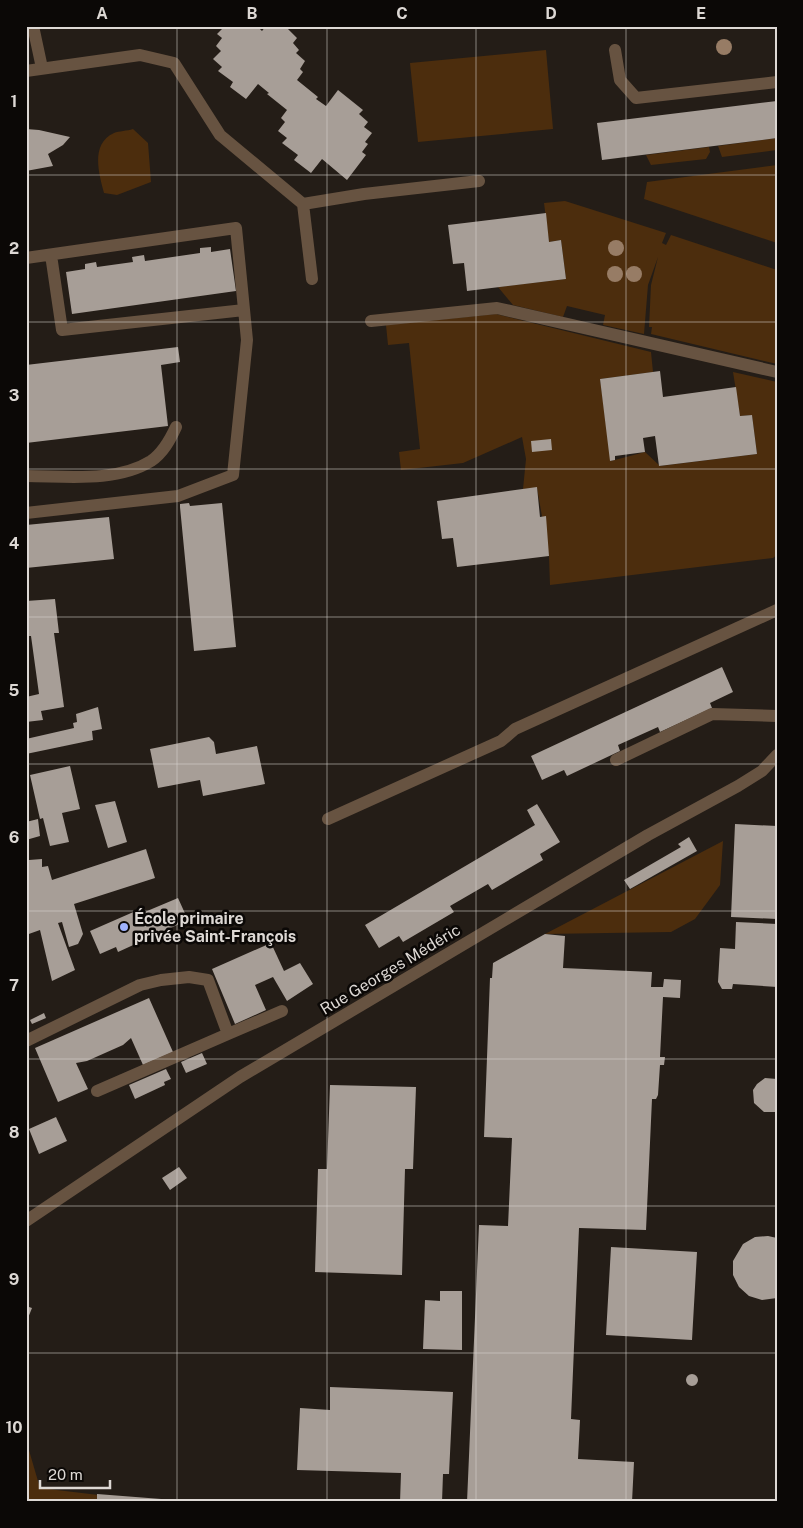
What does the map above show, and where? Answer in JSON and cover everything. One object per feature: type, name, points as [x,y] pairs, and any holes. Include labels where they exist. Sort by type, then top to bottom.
[{"type":"street","points":[[34,26],[42,68]]},
{"type":"street","points":[[615,50],[620,80],[636,98],[777,82]]},
{"type":"street","points":[[26,70],[140,55],[174,64],[220,135],[303,204],[312,279]]},
{"type":"street","points":[[303,204],[364,194],[479,181]]},
{"type":"street","points":[[26,258],[236,228],[247,340],[233,474],[178,496],[26,513]]},
{"type":"street","points":[[51,255],[62,330],[244,310]]},
{"type":"street","points":[[371,321],[496,308],[777,372]]},
{"type":"street","points":[[26,476],[103,475],[132,470],[152,461],[167,445],[176,428]]},
{"type":"street","points":[[328,819],[502,741],[515,729],[777,610]]},
{"type":"street","points":[[616,760],[712,714],[777,716]]},
{"type":"street","name":"Rue Georges Médéric","points":[[26,1221],[240,1077],[648,835],[738,786],[762,771],[777,756]]},
{"type":"street","points":[[26,1041],[140,985],[161,980],[189,977],[208,980],[228,1034]]},
{"type":"street","points":[[98,1091],[282,1011]]},
{"type":"shaded area","points":[[546,50],[553,129],[418,142],[410,63]]},
{"type":"shaded area","points":[[133,129],[148,143],[151,182],[117,195],[104,193],[98,160],[102,144],[106,138],[114,133]]},
{"type":"shaded area","points":[[777,138],[777,150],[722,157],[718,146]]},
{"type":"shaded area","points":[[709,147],[710,152],[706,159],[651,165],[646,155]]},
{"type":"shaded area","points":[[777,165],[777,243],[644,199],[647,182]]},
{"type":"shaded area","points":[[565,201],[666,233],[662,243],[666,245],[671,235],[777,270],[777,364],[651,334],[652,327],[649,327],[651,285],[658,257],[648,285],[644,334],[603,325],[605,315],[567,306],[563,317],[513,305],[498,287],[566,279],[561,240],[549,242],[544,203]]},
{"type":"shaded area","points":[[496,314],[651,352],[653,372],[600,379],[611,461],[645,452],[660,466],[757,454],[752,415],[740,416],[733,372],[777,382],[777,555],[773,558],[550,585],[549,556],[537,488],[523,489],[526,459],[522,437],[463,463],[401,470],[399,452],[420,449],[409,343],[388,345],[386,325]]},
{"type":"shaded area","points":[[723,841],[720,885],[695,919],[671,932],[545,934]]},
{"type":"shaded area","points":[[26,1440],[40,1488],[157,1502],[26,1502]]},
{"type":"building","points":[[225,26],[257,26],[262,31],[266,26],[285,26],[297,38],[293,43],[299,50],[296,53],[305,61],[300,69],[303,72],[297,80],[326,106],[338,90],[363,110],[359,114],[368,122],[364,127],[372,133],[365,142],[368,144],[362,152],[366,155],[347,180],[322,159],[311,173],[294,160],[298,155],[282,143],[287,138],[278,131],[285,122],[281,118],[287,110],[258,84],[246,99],[230,87],[233,82],[218,71],[222,67],[213,59],[221,51],[216,46],[222,38],[217,34]]},
{"type":"building","points":[[777,101],[777,138],[602,160],[597,123]]},
{"type":"building","points":[[26,129],[70,137],[63,145],[48,154],[53,166],[26,171]]},
{"type":"building","points":[[546,213],[549,242],[561,240],[566,279],[467,291],[464,263],[453,264],[448,225]]},
{"type":"building","points":[[211,247],[211,252],[230,249],[236,291],[72,314],[66,272],[85,269],[85,264],[96,262],[97,267],[133,262],[132,257],[144,255],[145,261],[200,253],[200,248]]},
{"type":"building","points":[[178,347],[180,362],[161,365],[168,426],[26,443],[26,365]]},
{"type":"building","points":[[660,371],[663,397],[736,387],[740,416],[752,415],[757,454],[659,466],[655,436],[643,438],[645,452],[615,456],[615,460],[610,461],[600,379]]},
{"type":"building","points":[[551,439],[552,450],[532,452],[531,441]]},
{"type":"building","points":[[537,487],[540,517],[546,516],[549,556],[457,567],[453,538],[442,539],[437,501]]},
{"type":"building","points":[[189,503],[190,506],[222,503],[236,647],[194,651],[180,507],[180,504]]},
{"type":"building","points":[[109,517],[114,559],[26,568],[26,525]]},
{"type":"building","points":[[55,599],[59,633],[54,633],[64,707],[41,711],[43,720],[26,722],[26,697],[39,694],[31,636],[26,636],[26,601]]},
{"type":"building","points":[[722,667],[733,692],[710,703],[712,708],[660,732],[658,727],[618,745],[620,751],[567,776],[564,770],[542,780],[531,756]]},
{"type":"building","points":[[98,707],[102,729],[92,731],[93,740],[26,754],[26,739],[74,728],[73,723],[77,722],[76,714]]},
{"type":"building","points":[[209,737],[214,742],[216,754],[257,746],[265,784],[203,796],[200,780],[158,788],[150,749]]},
{"type":"building","points":[[70,766],[80,809],[62,813],[69,842],[50,846],[43,818],[40,819],[30,775]]},
{"type":"building","points":[[115,801],[127,842],[108,848],[95,805]]},
{"type":"building","points":[[537,804],[560,842],[540,854],[543,860],[492,890],[488,884],[450,906],[454,912],[403,942],[399,936],[379,948],[365,925],[535,825],[527,810]]},
{"type":"building","points":[[38,819],[40,836],[26,840],[26,822]]},
{"type":"building","points":[[735,824],[777,826],[777,919],[731,917]]},
{"type":"building","points":[[689,837],[697,851],[630,889],[624,880],[681,847],[678,844]]},
{"type":"building","points":[[146,849],[155,878],[74,904],[83,934],[78,944],[69,947],[62,922],[58,923],[75,970],[52,981],[40,930],[26,935],[26,864],[29,863],[29,860],[42,859],[42,867],[48,866],[52,880]]},
{"type":"building","points":[[178,898],[188,920],[118,952],[116,947],[100,954],[90,931],[138,910],[140,914]]},
{"type":"building","points":[[736,922],[777,924],[777,987],[733,984],[732,989],[722,989],[718,982],[720,948],[735,949]]},
{"type":"building","points":[[545,934],[565,936],[563,968],[652,972],[651,987],[663,987],[664,979],[681,980],[680,998],[663,997],[660,1057],[665,1057],[664,1065],[660,1065],[658,1095],[656,1099],[652,1099],[646,1230],[579,1228],[571,1419],[580,1420],[578,1459],[634,1462],[632,1502],[467,1502],[479,1225],[508,1226],[512,1138],[484,1137],[490,978],[492,978],[493,963]]},
{"type":"building","points":[[271,943],[284,971],[300,963],[313,984],[287,1001],[273,977],[255,985],[266,1010],[235,1024],[212,969]]},
{"type":"building","points":[[149,998],[173,1052],[143,1065],[131,1038],[123,1045],[87,1061],[76,1063],[88,1089],[58,1102],[35,1048]]},
{"type":"building","points":[[44,1013],[46,1018],[32,1024],[30,1020]]},
{"type":"building","points":[[202,1053],[207,1064],[186,1073],[181,1062]]},
{"type":"building","points":[[166,1069],[171,1079],[164,1082],[165,1085],[135,1099],[129,1085]]},
{"type":"building","points":[[765,1078],[777,1079],[777,1112],[764,1112],[754,1103],[753,1090]]},
{"type":"building","points":[[330,1085],[416,1087],[413,1169],[405,1169],[402,1275],[315,1272],[318,1169],[327,1169]]},
{"type":"building","points":[[56,1117],[67,1141],[39,1154],[29,1129]]},
{"type":"building","points":[[179,1167],[187,1178],[170,1190],[162,1178]]},
{"type":"building","points":[[768,1236],[777,1238],[777,1298],[762,1300],[749,1296],[739,1287],[733,1275],[733,1261],[743,1244],[755,1237]]},
{"type":"building","points":[[611,1247],[697,1252],[692,1340],[606,1335]]},
{"type":"building","points":[[440,1291],[462,1291],[462,1350],[423,1349],[425,1300],[440,1301]]},
{"type":"building","points":[[26,1306],[32,1308],[26,1323]]},
{"type":"building","points":[[690,1374],[694,1374],[698,1380],[694,1386],[690,1386],[686,1382],[686,1378]]},
{"type":"building","points":[[330,1387],[453,1392],[449,1474],[443,1474],[442,1502],[400,1502],[401,1473],[297,1470],[300,1408],[330,1410]]},
{"type":"building","points":[[97,1494],[174,1500],[174,1502],[97,1502]]},
{"type":"place","name":"École primaire privée Saint-François","points":[[124,927]]}]
